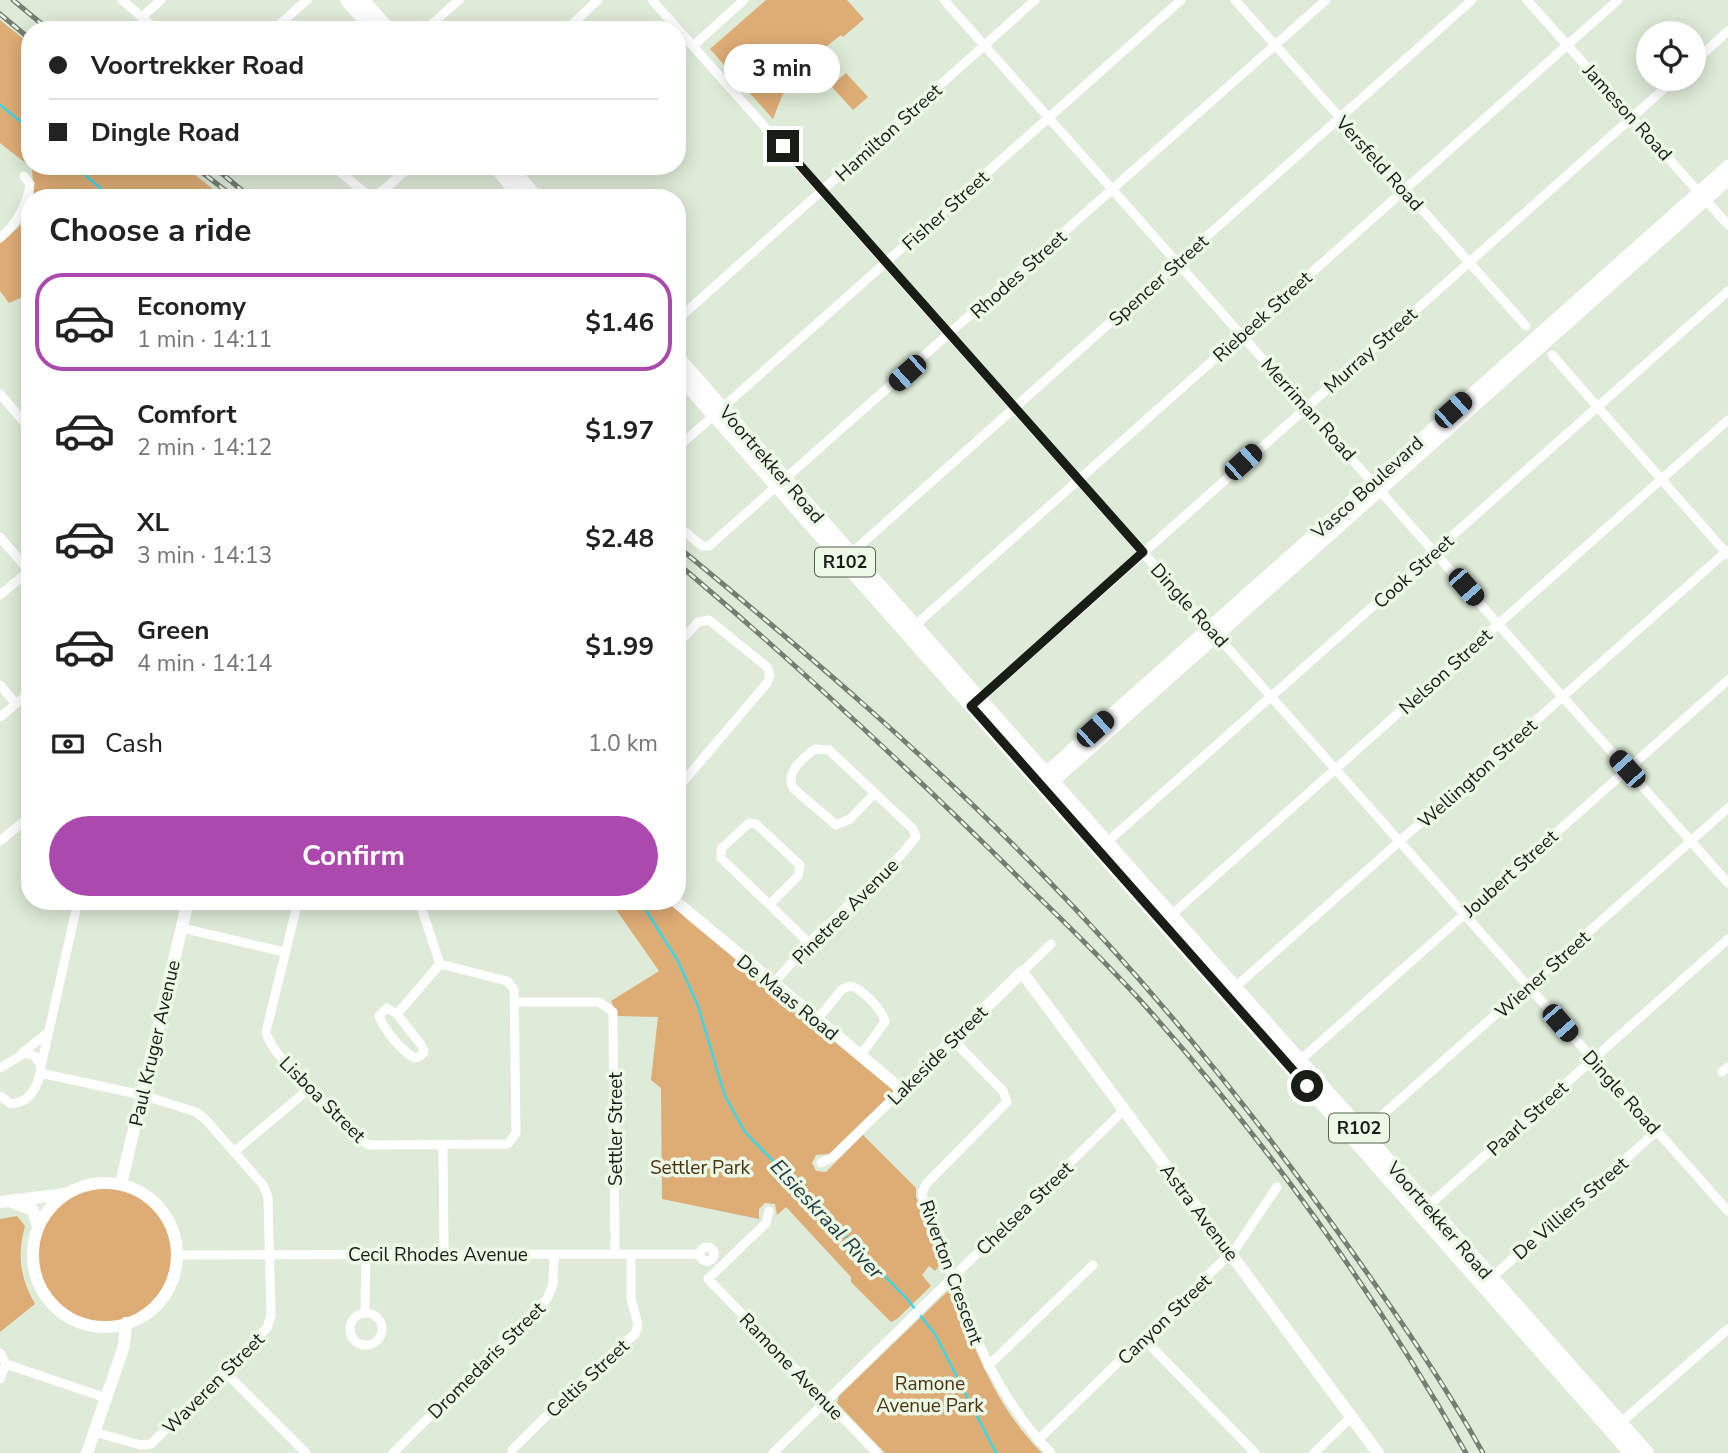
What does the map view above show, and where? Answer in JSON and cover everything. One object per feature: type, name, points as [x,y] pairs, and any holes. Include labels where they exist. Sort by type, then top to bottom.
[{"type":"main road","points":[[347,0],[366,21]]},
{"type":"main road","points":[[362,0],[380,21]]},
{"type":"main road","points":[[504,175],[519,189]]},
{"type":"main road","name":"Voortrekker Road","points":[[686,368],[719,411],[847,557],[1616,1427],[1647,1453]]},
{"type":"main road","name":"Voortrekker Road","points":[[686,381],[719,411]]},
{"type":"main road","name":"Voortrekker Road","points":[[1616,1427],[1631,1453]]},
{"type":"street","points":[[122,0],[147,21]]},
{"type":"street","points":[[142,17],[161,0]]},
{"type":"street","points":[[283,21],[307,0]]},
{"type":"street","points":[[435,21],[459,0]]},
{"type":"street","points":[[576,21],[598,0]]},
{"type":"street","name":"Dingle Road","points":[[652,0],[671,21]]},
{"type":"street","points":[[693,46],[744,0]]},
{"type":"street","name":"Merriman Road","points":[[944,0],[1728,883]]},
{"type":"street","name":"Hamilton Street","points":[[686,312],[1035,0]]},
{"type":"street","name":"Fisher Street","points":[[686,440],[1181,0]]},
{"type":"street","name":"Versfeld Road","points":[[1235,0],[1526,326]]},
{"type":"street","name":"Rhodes Street","points":[[686,533],[702,546],[709,547],[1326,0]]},
{"type":"street","name":"Spencer Street","points":[[847,557],[1472,0]]},
{"type":"street","name":"Jameson Road","points":[[1527,0],[1728,225]]},
{"type":"street","name":"Riebeek Street","points":[[911,629],[1618,0]]},
{"type":"street","points":[[1706,50],[1728,31]]},
{"type":"street","name":"Dingle Road","points":[[686,38],[1728,1211]]},
{"type":"street","name":"Murray Street","points":[[975,702],[1661,91]]},
{"type":"street","name":"Vasco Boulevard","points":[[1045,781],[1702,196],[1728,166]]},
{"type":"street","points":[[344,175],[362,189]]},
{"type":"street","points":[[384,189],[400,175]]},
{"type":"street","points":[[24,176],[30,184],[29,189]]},
{"type":"street","name":"Vasco Boulevard","points":[[1702,196],[1728,180]]},
{"type":"street","points":[[0,238],[14,224],[21,210]]},
{"type":"street","name":"Cook Street","points":[[1103,846],[1728,291]]},
{"type":"street","points":[[1552,355],[1727,553]]},
{"type":"street","points":[[0,394],[21,418]]},
{"type":"street","name":"Nelson Street","points":[[1167,919],[1728,420]]},
{"type":"street","points":[[0,537],[21,562]]},
{"type":"street","name":"Wellington Street","points":[[1231,991],[1727,553]]},
{"type":"street","points":[[0,595],[21,578]]},
{"type":"street","points":[[686,635],[698,622],[709,620],[767,667],[770,675],[768,683],[686,779]]},
{"type":"street","name":"Joubert Street","points":[[1295,1064],[1728,680]]},
{"type":"street","points":[[0,685],[16,704]]},
{"type":"street","points":[[0,717],[21,700]]},
{"type":"street","points":[[825,748],[874,793],[850,819],[836,824],[793,788],[790,775],[811,752],[825,748]]},
{"type":"street","name":"Pinetree Avenue","points":[[773,984],[809,943],[901,855],[916,837],[913,829],[874,793]]},
{"type":"street","name":"Wiener Street","points":[[1359,1136],[1728,808]]},
{"type":"street","points":[[770,904],[797,876],[800,865],[756,824],[749,822],[725,844],[720,856],[809,943]]},
{"type":"street","points":[[0,840],[21,823]]},
{"type":"street","points":[[3,1101],[19,1103],[32,1095],[41,1070],[76,910]]},
{"type":"street","name":"Paul Kruger Avenue","points":[[121,1184],[186,910]]},
{"type":"street","name":"Lisboa Street","points":[[296,910],[267,1026],[267,1039],[356,1137],[369,1145],[503,1146],[514,1138],[515,1002]]},
{"type":"street","points":[[422,910],[440,964]]},
{"type":"street","name":"De Maas Road","points":[[686,910],[902,1090]]},
{"type":"street","points":[[182,928],[284,952]]},
{"type":"street","name":"Paarl Street","points":[[1424,1209],[1728,939]]},
{"type":"street","name":"Lakeside Street","points":[[821,1163],[833,1157],[1051,944]]},
{"type":"street","points":[[440,964],[507,981],[513,986],[515,1002]]},
{"type":"street","points":[[397,1014],[440,964]]},
{"type":"street","name":"Astra Avenue","points":[[1022,972],[1378,1453]]},
{"type":"street","points":[[817,1020],[842,989],[851,986],[858,989],[882,1013],[886,1022],[860,1056]]},
{"type":"street","name":"Settler Street","points":[[515,1002],[598,1002],[609,1006],[615,1023],[615,1254]]},
{"type":"street","points":[[387,1008],[397,1014],[422,1046],[424,1052],[419,1057],[407,1053],[379,1016],[387,1008]]},
{"type":"street","points":[[1,1065],[22,1054],[48,1032]]},
{"type":"street","name":"Riverton Crescent","points":[[953,1040],[1007,1100],[1002,1110],[923,1190],[924,1202],[988,1366],[1010,1404],[1051,1453]]},
{"type":"street","points":[[22,1054],[35,1056],[41,1070]]},
{"type":"street","name":"Waveren Street","points":[[41,1070],[142,1095],[196,1112],[263,1185],[268,1197],[271,1255],[268,1326],[151,1444],[141,1445],[94,1432]]},
{"type":"street","points":[[235,1152],[310,1088]]},
{"type":"street","name":"Chelsea Street","points":[[773,1453],[1124,1110]]},
{"type":"street","name":"De Villiers Street","points":[[1487,1281],[1657,1131]]},
{"type":"street","points":[[443,1146],[444,1253]]},
{"type":"street","points":[[4,1202],[65,1194],[92,1184],[121,1184],[143,1194],[161,1210],[173,1231],[176,1255],[173,1277],[162,1298],[142,1316],[126,1324],[107,1327],[88,1325],[55,1307],[39,1284],[33,1265],[37,1228],[44,1215],[65,1194]]},
{"type":"street","name":"Canyon Street","points":[[1038,1440],[1231,1253],[1277,1187]]},
{"type":"street","points":[[4,1202],[33,1210],[37,1228]]},
{"type":"street","name":"Ramone Avenue","points":[[769,1210],[766,1223],[708,1279],[877,1453]]},
{"type":"street","points":[[366,1253],[366,1313]]},
{"type":"street","name":"Celtis Street","points":[[512,1450],[590,1373],[635,1334],[638,1325],[631,1298],[631,1254]]},
{"type":"street","name":"Cecil Rhodes Avenue","points":[[176,1255],[699,1254]]},
{"type":"street","name":"Dromedaris Street","points":[[393,1453],[545,1301],[553,1284],[554,1255]]},
{"type":"street","points":[[988,1366],[1093,1265]]},
{"type":"street","points":[[87,1453],[124,1346],[126,1324]]},
{"type":"street","points":[[1616,1427],[1728,1329]]},
{"type":"street","points":[[1143,1338],[1255,1453]]},
{"type":"street","points":[[0,1353],[6,1364],[106,1398]]},
{"type":"street","points":[[0,1379],[6,1364]]},
{"type":"street","points":[[225,1372],[306,1453]]},
{"type":"street","points":[[1314,1453],[1352,1416]]},
{"type":"green space","points":[[766,0],[847,0],[864,19],[843,37],[841,35],[827,46],[821,46],[791,73],[773,119],[710,49]]},
{"type":"green space","points":[[0,20],[21,37],[21,159],[0,143]]},
{"type":"green space","points":[[846,73],[868,97],[853,110],[831,86]]},
{"type":"green space","points":[[32,175],[195,175],[213,189],[33,189]]},
{"type":"green space","points":[[21,225],[21,298],[9,303],[0,291],[0,243]]},
{"type":"green space","name":"Settler Park","points":[[616,910],[679,910],[893,1088],[892,1093],[829,1154],[816,1155],[812,1163],[816,1171],[826,1172],[863,1135],[916,1188],[916,1197],[941,1263],[935,1271],[929,1266],[922,1275],[931,1286],[897,1319],[891,1322],[851,1282],[851,1277],[786,1207],[777,1215],[775,1204],[765,1203],[759,1209],[759,1219],[662,1199],[661,1088],[651,1080],[658,1017],[618,1016],[611,1001],[659,971]]},
{"type":"green space","points":[[104,1188],[130,1193],[152,1207],[166,1229],[171,1255],[166,1281],[152,1303],[130,1317],[104,1322],[78,1317],[56,1303],[42,1281],[37,1255],[42,1229],[56,1207],[78,1193]]},
{"type":"green space","points":[[17,1216],[25,1226],[21,1247],[23,1276],[35,1304],[0,1332],[0,1219]]},
{"type":"green space","name":"Ramone Avenue Park","points":[[948,1291],[953,1294],[979,1358],[1000,1398],[1026,1436],[1042,1453],[885,1453],[837,1403],[839,1396]]},
{"type":"waterway","name":"Elsieskraal River","points":[[0,105],[21,122]]},
{"type":"waterway","name":"Elsieskraal River","points":[[85,175],[101,189]]},
{"type":"waterway","name":"Elsieskraal River","points":[[646,910],[678,961],[698,1006],[725,1096],[745,1132],[907,1299],[935,1334],[996,1453]]},
{"type":"railway","points":[[13,0],[38,21]]},
{"type":"railway","points":[[0,14],[21,32]]},
{"type":"railway","points":[[206,175],[223,189]]},
{"type":"railway","points":[[224,175],[240,189]]},
{"type":"railway","points":[[686,554],[818,664],[955,788],[1084,918],[1166,1010],[1281,1154],[1370,1277],[1421,1351],[1483,1453]]},
{"type":"railway","points":[[686,571],[803,673],[925,787],[1078,935],[1148,1009],[1236,1114],[1319,1223],[1395,1336],[1466,1453]]},
{"type":"route","points":[[783,146],[1143,552],[971,706],[1307,1086]]}]
